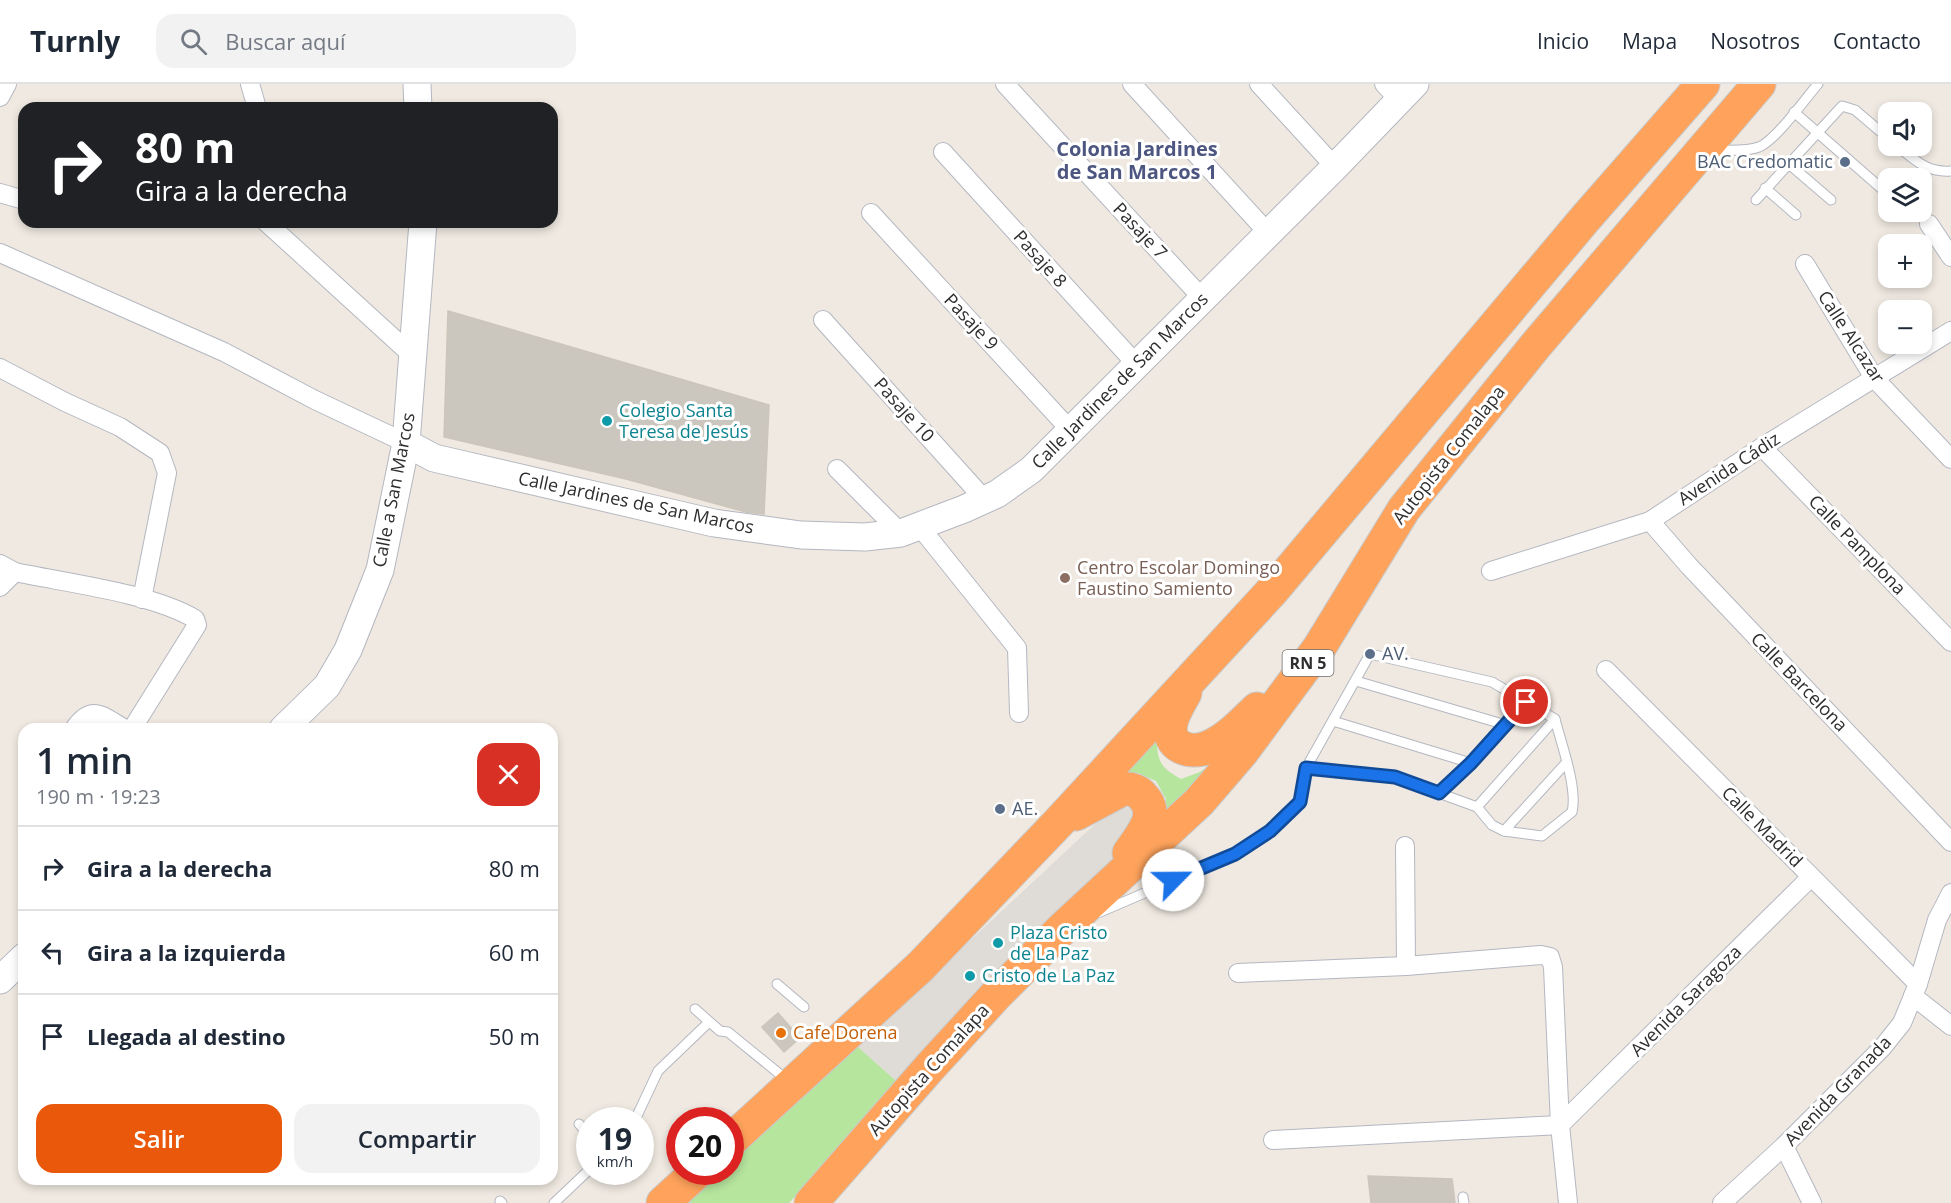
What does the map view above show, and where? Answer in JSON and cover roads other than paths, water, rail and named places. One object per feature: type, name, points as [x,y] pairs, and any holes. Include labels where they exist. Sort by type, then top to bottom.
[{"type":"highway","points":[[744,1128],[920,967],[1058,823],[1321,535],[1584,220],[1703,84]]},
{"type":"highway","name":"Autopista Comalapa","points":[[811,1203],[930,1067],[1063,928],[1198,802],[1242,752],[1319,648],[1404,509],[1536,345],[1759,84]]},
{"type":"highway","points":[[1223,641],[1199,671],[1172,719],[1171,734],[1174,741],[1184,749],[1200,750],[1230,735],[1319,648]]},
{"type":"highway","points":[[1058,823],[1123,789],[1139,793],[1148,804],[1150,819],[1144,831],[1101,891]]},
{"type":"highway","points":[[663,1203],[683,1185]]},
{"type":"main road","points":[[417,84],[418,102]]},
{"type":"main road","name":"Calle Jardines de San Marcos","points":[[406,443],[434,458],[714,523],[801,535],[865,537],[910,530],[985,500],[1031,471],[1335,167],[1400,89]]},
{"type":"main road","name":"Calle a San Marcos","points":[[289,723],[327,686],[348,650],[380,570],[406,443],[414,357],[420,228]]},
{"type":"main road","points":[[0,980],[18,963]]},
{"type":"street","points":[[0,97],[7,84]]},
{"type":"street","points":[[250,84],[255,102]]},
{"type":"street","name":"Pasaje 7","points":[[1005,84],[1203,299]]},
{"type":"street","points":[[1132,84],[1269,234]]},
{"type":"street","points":[[1259,84],[1335,167]]},
{"type":"street","name":"Pasaje 8","points":[[943,152],[1137,365]]},
{"type":"street","points":[[0,193],[18,198]]},
{"type":"street","name":"Pasaje 9","points":[[871,213],[1072,432]]},
{"type":"street","points":[[1929,224],[1951,257]]},
{"type":"street","points":[[273,228],[414,357]]},
{"type":"street","points":[[0,253],[224,352],[315,400],[406,443]]},
{"type":"street","name":"Calle Alcazar","points":[[1805,264],[1874,378],[1951,459]]},
{"type":"street","name":"Pasaje 10","points":[[823,320],[985,500]]},
{"type":"street","name":"Avenida Cádiz","points":[[1491,570],[1650,521],[1762,447],[1951,331]]},
{"type":"street","points":[[0,368],[65,402],[120,427],[160,453],[167,473],[142,599]]},
{"type":"street","name":"Calle Pamplona","points":[[1762,447],[1951,642]]},
{"type":"street","points":[[837,468],[910,530],[1017,648],[1019,713]]},
{"type":"street","name":"Calle Barcelona","points":[[1650,521],[1689,566],[1951,842]]},
{"type":"street","points":[[0,587],[8,568],[142,599],[183,612],[195,619],[197,625],[136,723]]},
{"type":"street","name":"Calle Madrid","points":[[1606,670],[1811,877],[1951,1026]]},
{"type":"street","points":[[78,723],[88,714],[97,713],[114,723]]},
{"type":"street","points":[[1405,846],[1406,966]]},
{"type":"street","name":"Avenida Saragoza","points":[[1560,1125],[1811,877]]},
{"type":"street","name":"Avenida Granada","points":[[1722,1203],[1784,1146],[1882,1048],[1902,1023],[1937,920],[1951,893]]},
{"type":"street","points":[[1239,974],[1406,966],[1541,955],[1550,957],[1553,968],[1560,1125],[1568,1203]]},
{"type":"street","points":[[1273,1140],[1560,1125]]},
{"type":"street","points":[[1784,1146],[1812,1203]]},
{"type":"lane","points":[[1701,150],[1748,150],[1761,146],[1771,139],[1818,84]]},
{"type":"lane","points":[[1756,200],[1842,106],[1855,110],[1878,130]]},
{"type":"lane","points":[[1794,112],[1878,185]]},
{"type":"lane","points":[[1909,156],[1922,167],[1936,171],[1951,171]]},
{"type":"lane","points":[[1789,164],[1831,200]]},
{"type":"lane","points":[[1765,188],[1796,215]]},
{"type":"lane","points":[[1063,928],[1235,854],[1270,831],[1300,802],[1306,768],[1370,654],[1492,682],[1555,719],[1572,792],[1572,812],[1542,836],[1504,831],[1492,825],[1477,807],[1395,777],[1306,768]]},
{"type":"lane","points":[[1356,681],[1506,724]]},
{"type":"lane","points":[[1439,793],[1471,763],[1526,702]]},
{"type":"lane","points":[[1477,807],[1555,719]]},
{"type":"lane","points":[[1333,721],[1471,763]]},
{"type":"lane","points":[[1504,831],[1566,764]]},
{"type":"lane","points":[[1141,855],[1162,877],[1173,880]]},
{"type":"lane","points":[[777,984],[804,1007]]},
{"type":"lane","points":[[695,1009],[720,1031],[728,1032],[792,1083]]},
{"type":"lane","points":[[641,1107],[658,1071],[709,1022]]},
{"type":"lane","points":[[649,1064],[658,1071]]},
{"type":"lane","points":[[554,1203],[576,1182]]},
{"type":"place","name":"BAC Credomatic","points":[[1845,162]]},
{"type":"place","name":"Colegio Santa Teresa de Jesús","points":[[607,421]]},
{"type":"place","name":"Centro Escolar Domingo Faustino Samiento","points":[[1065,578]]},
{"type":"place","name":"AV.","points":[[1370,654]]},
{"type":"place","name":"AE.","points":[[1000,809]]},
{"type":"place","name":"Plaza Cristo de La Paz","points":[[998,943]]},
{"type":"place","name":"Cristo de La Paz","points":[[970,976]]},
{"type":"place","name":"Cafe Dorena","points":[[781,1033]]},
{"type":"district","name":"Colonia Jardines de San Marcos 1","points":[[1137,160]]}]
